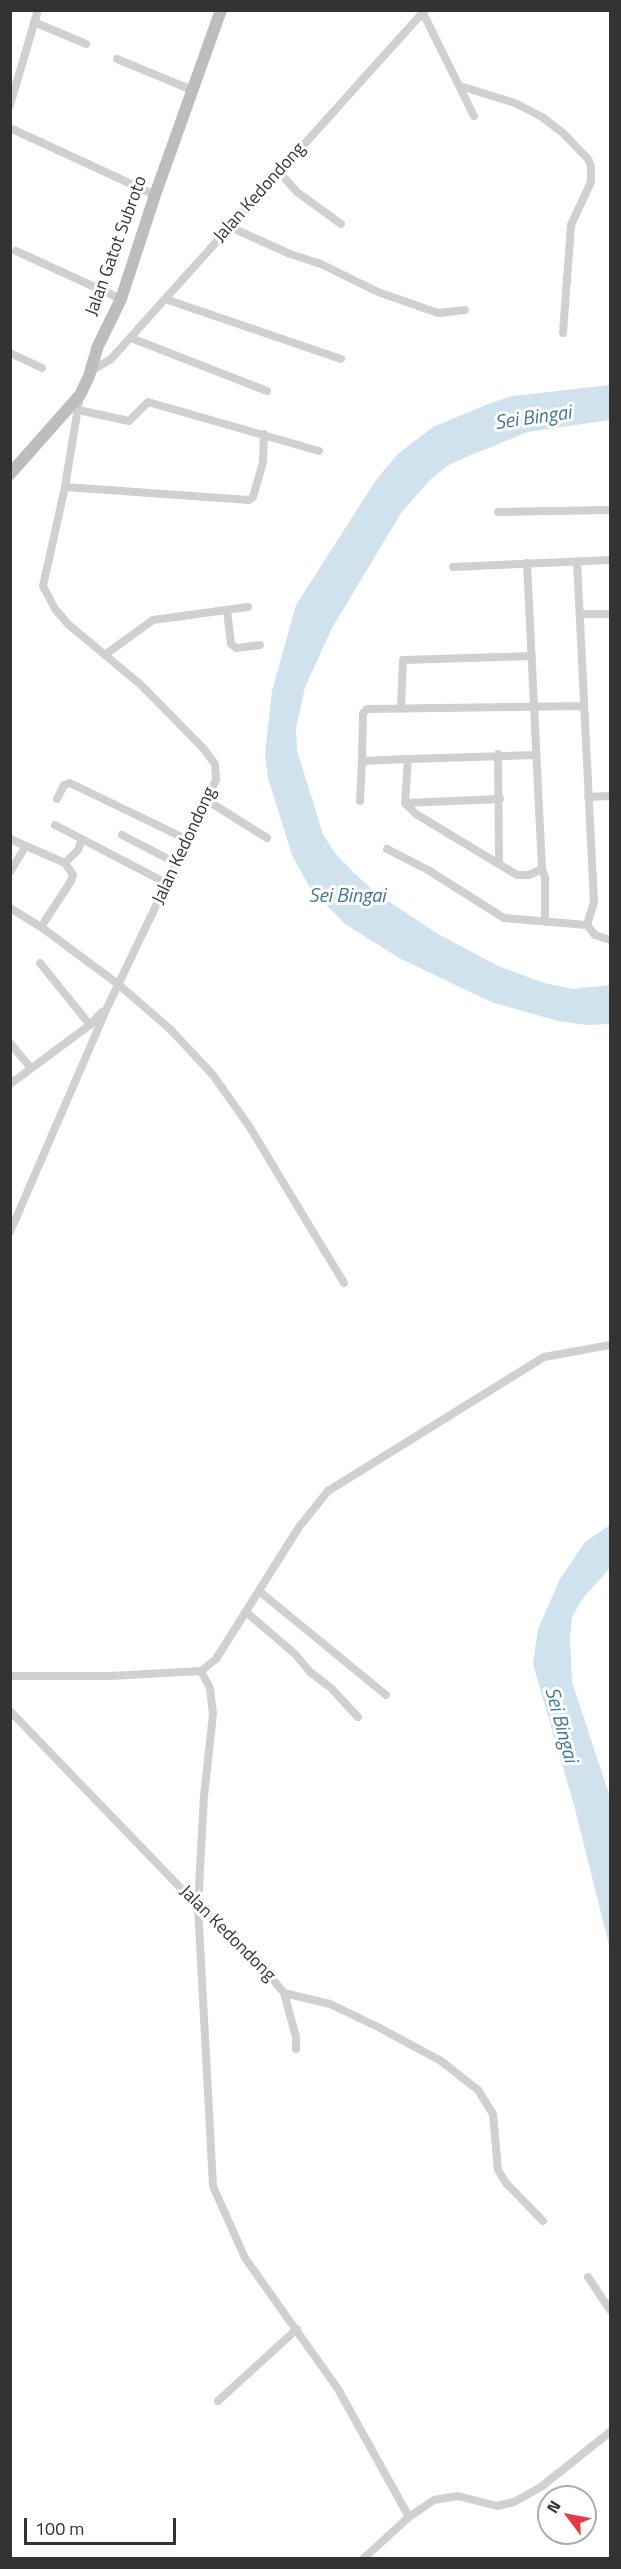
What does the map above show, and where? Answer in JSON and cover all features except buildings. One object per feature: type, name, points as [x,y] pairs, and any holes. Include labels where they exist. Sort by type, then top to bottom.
[{"type":"main road","name":"Jalan Gatot Subroto","points":[[10,474],[80,394],[91,371],[98,346],[121,298],[221,10]]},
{"type":"street","points":[[10,105],[38,10]]},
{"type":"street","points":[[424,12],[474,116]]},
{"type":"street","name":"Jalan Kedondong","points":[[91,371],[111,359],[131,338],[424,12]]},
{"type":"street","points":[[34,22],[86,44]]},
{"type":"street","points":[[117,59],[192,90]]},
{"type":"street","points":[[460,86],[514,103],[542,117],[563,133],[591,166],[591,182],[571,225],[563,333]]},
{"type":"street","points":[[10,128],[155,195]]},
{"type":"street","points":[[279,172],[297,192],[341,224]]},
{"type":"street","points":[[230,227],[290,254],[321,264],[378,292],[438,313],[465,310]]},
{"type":"street","points":[[16,251],[121,298]]},
{"type":"street","points":[[165,299],[341,359]]},
{"type":"street","points":[[131,338],[267,391]]},
{"type":"street","points":[[10,353],[42,368]]},
{"type":"street","name":"Jalan Kedondong","points":[[10,1232],[107,1008],[208,801],[216,780],[215,764],[196,740],[106,654],[69,625],[55,609],[44,586],[80,394]]},
{"type":"street","points":[[78,410],[129,422],[148,402],[264,434],[319,452]]},
{"type":"street","points":[[64,487],[249,500],[253,497],[263,462],[264,434]]},
{"type":"street","points":[[498,512],[610,510]]},
{"type":"street","points":[[453,567],[610,560]]},
{"type":"street","points":[[577,561],[594,902],[587,925]]},
{"type":"street","points":[[526,563],[542,869],[545,877],[545,922]]},
{"type":"street","points":[[106,654],[153,620],[248,607]]},
{"type":"street","points":[[227,610],[231,644],[236,648],[260,645]]},
{"type":"street","points":[[581,614],[610,614]]},
{"type":"street","points":[[401,708],[403,660],[532,656]]},
{"type":"street","points":[[360,801],[364,710],[583,706]]},
{"type":"street","points":[[362,761],[498,754],[536,755]]},
{"type":"street","points":[[498,754],[499,863]]},
{"type":"street","points":[[405,803],[408,759]]},
{"type":"street","points":[[57,799],[64,785],[70,783],[188,840]]},
{"type":"street","points":[[588,797],[610,796]]},
{"type":"street","points":[[405,803],[500,799]]},
{"type":"street","points":[[208,801],[267,838]]},
{"type":"street","points":[[405,803],[423,818],[517,875],[529,875],[542,869]]},
{"type":"street","points":[[55,825],[168,884]]},
{"type":"street","points":[[122,835],[176,863]]},
{"type":"street","points":[[10,839],[65,862],[73,875],[41,927]]},
{"type":"street","points":[[65,862],[78,850],[82,839]]},
{"type":"street","points":[[10,872],[26,847]]},
{"type":"street","points":[[387,849],[428,870],[504,918],[587,925],[595,935],[610,940]]},
{"type":"street","points":[[10,908],[41,927],[118,984],[170,1029],[213,1074],[249,1126],[344,1283]]},
{"type":"street","points":[[40,963],[90,1025]]},
{"type":"street","points":[[10,1084],[90,1025],[107,1008]]},
{"type":"street","points":[[10,1042],[31,1068]]},
{"type":"street","points":[[10,1676],[110,1676],[201,1671],[216,1659],[304,1519],[327,1491],[544,1356],[610,1345]]},
{"type":"street","points":[[259,1591],[386,1695]]},
{"type":"street","points":[[246,1612],[296,1654],[310,1672],[331,1688],[358,1717]]},
{"type":"street","points":[[201,1671],[210,1688],[213,1714],[204,1796],[198,1906],[213,2186],[233,2237],[245,2258],[338,2389],[409,2517]]},
{"type":"street","name":"Jalan Kedondong","points":[[10,1712],[198,1906],[259,1963],[284,1993],[330,2004],[428,2052],[469,2082],[488,2103],[493,2114],[498,2170],[506,2183],[543,2221]]},
{"type":"street","points":[[284,1993],[296,2037],[296,2049]]},
{"type":"street","points":[[588,2277],[610,2310]]},
{"type":"street","points":[[218,2401],[297,2329]]},
{"type":"street","points":[[364,2559],[409,2517],[434,2500],[458,2496],[497,2506],[514,2502],[541,2487],[610,2432]]},
{"type":"water","name":"Sei Bingai","points":[[610,385],[610,420],[528,432],[447,466],[430,480],[401,513],[332,628],[305,687],[296,729],[297,751],[323,834],[335,853],[352,871],[376,893],[438,934],[498,966],[544,983],[573,989],[610,985],[610,1024],[587,1025],[558,1021],[491,1002],[401,959],[345,924],[310,888],[292,855],[268,778],[265,755],[272,691],[296,605],[376,480],[398,454],[433,427],[493,402],[513,396]]},
{"type":"water","name":"Sei Bingai","points":[[610,1525],[610,1568],[583,1598],[572,1617],[570,1638],[572,1682],[610,1797],[610,1949],[574,1805],[533,1664],[538,1629],[560,1579],[585,1542]]}]
